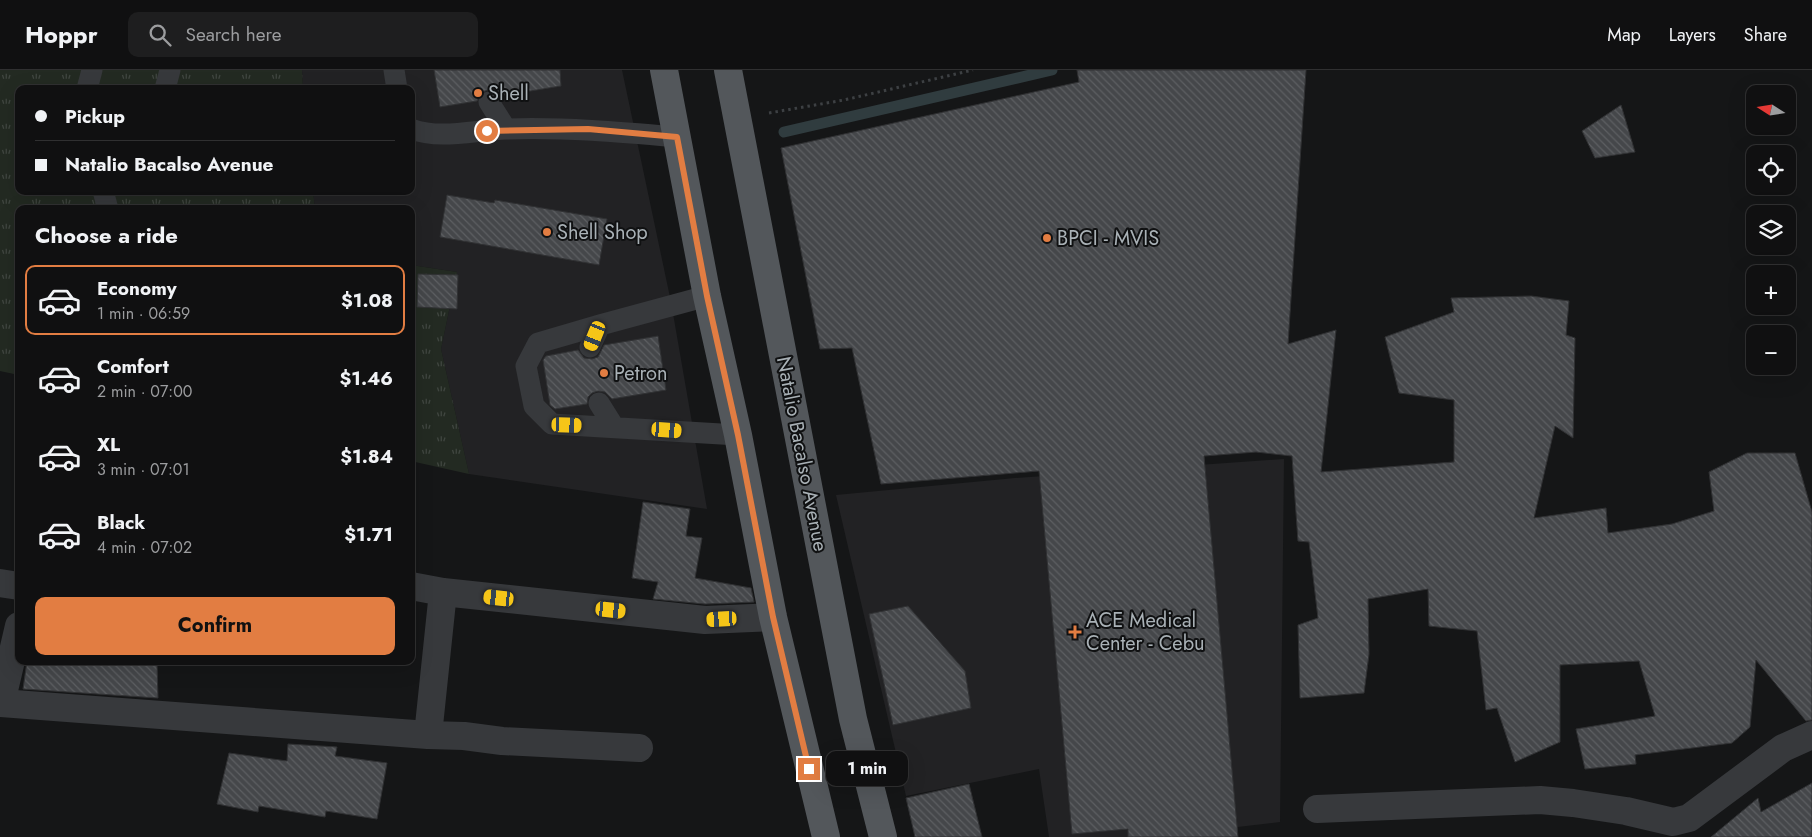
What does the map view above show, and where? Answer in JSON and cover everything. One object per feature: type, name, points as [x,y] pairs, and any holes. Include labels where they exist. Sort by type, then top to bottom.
[{"type":"main road","points":[[664,70],[707,296],[738,435],[773,617],[826,837]]},
{"type":"main road","name":"Natalio Bacalso Avenue","points":[[728,70],[853,719],[883,837]]},
{"type":"street","points":[[0,583],[15,585]]},
{"type":"street","points":[[415,587],[443,592],[705,620],[773,617]]},
{"type":"street","points":[[428,735],[443,592]]},
{"type":"street","points":[[15,643],[1,703],[428,735],[639,748]]},
{"type":"street","points":[[1317,809],[1540,800],[1573,802],[1626,811],[1672,822],[1689,818],[1783,748],[1812,735]]},
{"type":"lane","points":[[88,85],[92,70]]},
{"type":"lane","points":[[167,85],[170,70]]},
{"type":"lane","points":[[394,70],[397,85]]},
{"type":"lane","points":[[489,102],[506,129]]},
{"type":"lane","points":[[415,130],[429,135],[506,129],[588,129],[677,137]]},
{"type":"lane","points":[[707,296],[538,343],[526,366],[534,406],[552,424],[738,435]]},
{"type":"lane","points":[[590,347],[600,325]]},
{"type":"lane","points":[[599,403],[614,427]]},
{"type":"path","points":[[738,119],[844,100],[973,70]]},
{"type":"shaded area","points":[[302,70],[622,70],[671,302],[707,509],[469,474],[441,349],[457,272],[415,266],[415,205],[315,205],[313,195],[415,195],[415,85],[303,85]]},
{"type":"shaded area","name":"ACE Medical Center - Cebu","points":[[1284,459],[1280,822],[1151,837],[1049,837],[1039,769],[906,796],[836,495],[1015,478]]},
{"type":"green space","points":[[0,70],[302,70],[303,85],[15,85],[15,195],[313,195],[315,205],[15,205],[15,374],[0,371]]},
{"type":"green space","points":[[415,266],[457,272],[441,349],[469,474],[415,462]]},
{"type":"building","name":"Shell","points":[[434,70],[560,70],[561,86],[500,96],[495,91],[488,90],[482,92],[477,101],[440,107]]},
{"type":"building","points":[[1077,70],[1306,70],[1288,344],[1336,330],[1321,472],[1454,462],[1454,400],[1399,393],[1385,337],[1454,312],[1451,298],[1531,296],[1569,301],[1566,335],[1575,338],[1573,438],[1555,426],[1534,518],[1606,508],[1608,533],[1672,524],[1714,511],[1709,472],[1747,453],[1795,453],[1812,512],[1812,720],[1806,721],[1756,660],[1750,727],[1732,743],[1635,755],[1636,764],[1585,769],[1576,729],[1655,716],[1639,661],[1560,665],[1560,742],[1515,762],[1497,708],[1486,710],[1477,631],[1429,626],[1428,589],[1368,599],[1369,654],[1364,693],[1300,698],[1298,625],[1318,618],[1309,542],[1298,541],[1292,456],[1256,452],[1204,456],[1238,837],[1128,837],[1128,829],[1072,834],[1039,471],[881,484],[852,348],[820,349],[781,148],[1079,82]]},
{"type":"building","points":[[1621,105],[1635,152],[1595,158],[1582,131]]},
{"type":"building","name":"Shell Shop","points":[[447,195],[494,203],[495,200],[607,219],[599,265],[440,237]]},
{"type":"building","points":[[418,274],[458,275],[457,309],[417,307]]},
{"type":"building","name":"Petron","points":[[658,336],[666,390],[612,399],[605,392],[598,391],[588,397],[587,404],[555,409],[550,405],[543,360],[546,356],[578,350],[584,358],[592,359],[598,357],[604,345]]},
{"type":"building","points":[[643,502],[690,509],[686,536],[702,538],[695,578],[751,588],[754,602],[705,604],[653,599],[658,582],[632,578]]},
{"type":"building","points":[[908,606],[965,671],[971,708],[893,725],[869,614]]},
{"type":"building","points":[[26,665],[157,665],[158,698],[23,689]]},
{"type":"building","points":[[288,744],[337,747],[335,756],[387,763],[377,819],[326,811],[325,817],[259,806],[258,812],[217,804],[229,753],[287,761]]},
{"type":"building","points":[[1812,783],[1812,837],[1711,837],[1758,798],[1761,812]]},
{"type":"building","points":[[969,784],[982,837],[915,837],[906,798]]},
{"type":"waterway","points":[[784,132],[1052,70]]},
{"type":"place","name":"Shell","points":[[478,93]]},
{"type":"place","name":"Shell Shop","points":[[547,232]]},
{"type":"place","name":"BPCI - MVIS","points":[[1047,238]]},
{"type":"place","name":"Petron","points":[[604,373]]},
{"type":"place","name":"ACE Medical Center - Cebu","points":[[1075,632]]},
{"type":"route","points":[[487,131],[506,129],[588,129],[677,137],[707,296],[738,435],[773,617],[809,769]]}]
